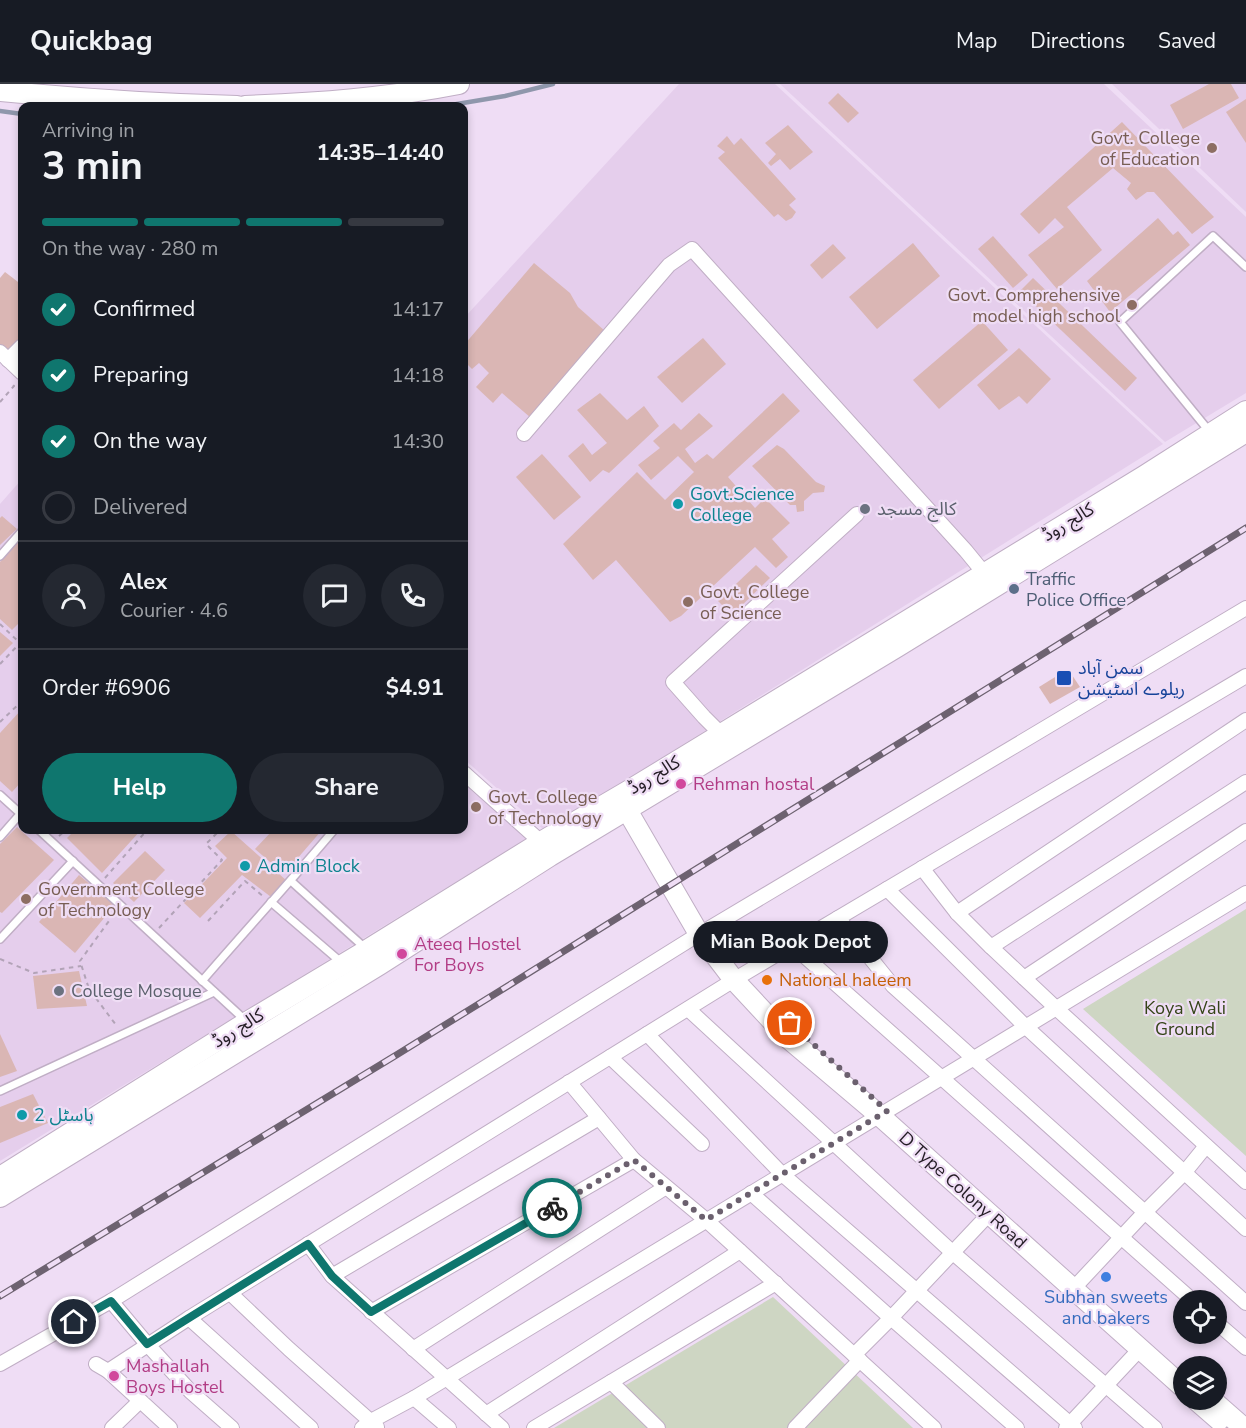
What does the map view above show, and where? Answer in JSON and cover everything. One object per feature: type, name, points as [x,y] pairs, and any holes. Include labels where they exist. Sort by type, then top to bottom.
[{"type":"main road","points":[[323,102],[375,97],[459,84]]},
{"type":"main road","points":[[0,91],[137,102]]},
{"type":"main road","name":"کالج روڈ","points":[[0,1177],[247,1022],[1246,411]]},
{"type":"main road","name":"کالج روڈ","points":[[0,1197],[379,965],[550,856],[897,647],[1246,432]]},
{"type":"main road","name":"D Type Colony Road","points":[[632,807],[704,931],[738,978],[788,1038],[1038,1241],[1077,1285],[1140,1349],[1173,1378]]},
{"type":"main road","name":"D Type Colony Road","points":[[883,1113],[989,1214],[1173,1365]]},
{"type":"main road","points":[[1207,1410],[1228,1428]]},
{"type":"main road","points":[[1223,1410],[1244,1428]]},
{"type":"street","points":[[524,434],[669,265],[692,249],[984,573]]},
{"type":"street","points":[[18,348],[4,356],[18,369]]},
{"type":"street","points":[[721,734],[673,682],[857,514]]},
{"type":"street","points":[[0,1364],[111,1301],[704,931],[1246,608]]},
{"type":"street","points":[[170,1428],[102,1367],[147,1344],[792,945],[1244,681]]},
{"type":"street","points":[[957,913],[1246,720]]},
{"type":"street","points":[[468,777],[541,842]]},
{"type":"street","points":[[991,947],[1246,782]]},
{"type":"street","points":[[1024,978],[1246,831]]},
{"type":"street","points":[[922,868],[957,913],[991,947],[1246,1182]]},
{"type":"street","points":[[887,889],[1026,1027],[1246,1229]]},
{"type":"street","points":[[230,1293],[371,1426],[1246,893]]},
{"type":"street","points":[[838,918],[893,986],[1246,1303]]},
{"type":"street","points":[[792,945],[1181,1290]]},
{"type":"street","points":[[688,1009],[952,1252],[1155,1428]]},
{"type":"street","points":[[647,1034],[782,1174],[1070,1427],[1140,1349]]},
{"type":"street","points":[[610,1057],[702,1144]]},
{"type":"street","points":[[569,1082],[634,1160],[706,1220],[934,1428]]},
{"type":"street","points":[[332,1276],[599,1118]]},
{"type":"street","points":[[1077,1285],[1184,1173],[1206,1146]]},
{"type":"street","points":[[371,1312],[634,1160]]},
{"type":"street","points":[[413,1349],[666,1187]]},
{"type":"street","points":[[751,1193],[1017,1428]]},
{"type":"street","points":[[795,1428],[891,1318],[989,1214]]},
{"type":"street","points":[[308,1244],[332,1276],[502,1428]]},
{"type":"street","points":[[486,1414],[740,1251]]},
{"type":"street","points":[[534,1428],[776,1283]]},
{"type":"street","points":[[111,1301],[191,1392],[232,1428]]},
{"type":"street","points":[[189,1318],[311,1428]]},
{"type":"street","points":[[1227,1332],[1246,1348]]},
{"type":"street","points":[[610,1382],[658,1428]]},
{"type":"street","points":[[414,1398],[449,1428]]},
{"type":"street","points":[[112,1428],[140,1401]]},
{"type":"lane","points":[[1211,433],[1120,322],[1214,236],[1246,267]]},
{"type":"lane","points":[[0,556],[18,536]]},
{"type":"lane","points":[[0,795],[18,811]]},
{"type":"lane","points":[[0,837],[18,818]]},
{"type":"lane","points":[[44,834],[263,1035]]},
{"type":"lane","points":[[202,981],[331,834]]},
{"type":"lane","points":[[0,939],[74,861]]},
{"type":"lane","points":[[291,881],[367,950]]},
{"type":"lane","points":[[271,902],[343,964]]},
{"type":"lane","points":[[0,1091],[214,992]]},
{"type":"path","points":[[0,402],[14,386]]},
{"type":"path","points":[[0,624],[18,641]]},
{"type":"path","points":[[0,664],[18,647]]},
{"type":"path","points":[[0,722],[18,705]]},
{"type":"path","points":[[99,884],[143,834]]},
{"type":"path","points":[[153,934],[222,860],[206,844],[216,834]]},
{"type":"path","points":[[208,921],[245,881],[271,902]]},
{"type":"path","points":[[122,905],[80,961],[89,989],[123,1034]]},
{"type":"path","points":[[0,959],[34,973],[81,966]]},
{"type":"shaded area","name":"Govt. College of Science","points":[[679,84],[775,84],[1163,444],[545,831],[468,763],[468,314]]},
{"type":"shaded area","name":"Govt. Comprehensive model high school","points":[[780,84],[1104,84],[1246,217],[1246,393],[1165,442]]},
{"type":"shaded area","name":"Govt. College of Education","points":[[1112,84],[1246,84],[1246,212]]},
{"type":"shaded area","name":"Govt. College of Technology","points":[[18,484],[18,834],[468,834],[468,788],[526,839],[0,1161],[0,504]]},
{"type":"green space","name":"Koya Wali Ground","points":[[1246,909],[1246,1156],[1083,1009]]},
{"type":"green space","points":[[773,1297],[913,1428],[554,1428]]},
{"type":"building","points":[[1209,84],[1231,84],[1239,98],[1183,129],[1170,105]]},
{"type":"building","points":[[838,93],[859,113],[848,123],[828,103]]},
{"type":"building","points":[[1246,99],[1246,143],[1226,112]]},
{"type":"building","points":[[1122,122],[1214,217],[1192,234],[1154,192],[1147,192],[1136,200],[1127,189],[1131,183],[1113,168],[1067,207],[1102,250],[1057,289],[1028,255],[1064,227],[1055,218],[1039,234],[1020,214]]},
{"type":"building","points":[[788,125],[813,152],[790,170],[780,159],[771,166],[768,163],[776,154],[765,143]]},
{"type":"building","points":[[727,136],[734,145],[741,138],[796,199],[789,205],[796,212],[792,218],[786,221],[778,214],[774,217],[718,158],[725,152],[717,146]]},
{"type":"building","points":[[1158,218],[1173,235],[1178,231],[1190,245],[1110,312],[1087,281]]},
{"type":"building","points":[[993,236],[1028,275],[1013,288],[978,249]]},
{"type":"building","points":[[913,243],[940,276],[877,329],[849,297]]},
{"type":"building","points":[[833,244],[846,258],[822,279],[810,265]]},
{"type":"building","points":[[534,263],[570,293],[578,307],[605,331],[531,418],[502,393],[493,403],[476,387],[489,373],[479,363],[472,369],[468,365],[468,340]]},
{"type":"building","points":[[5,272],[18,282],[18,342],[4,355],[0,352],[0,278]]},
{"type":"building","points":[[1033,278],[1137,378],[1125,391],[1020,291]]},
{"type":"building","points":[[982,321],[1008,350],[939,409],[913,380]]},
{"type":"building","points":[[703,338],[726,364],[682,403],[657,377]]},
{"type":"building","points":[[1019,348],[1051,379],[1027,404],[1019,396],[999,410],[977,385]]},
{"type":"building","points":[[600,393],[627,420],[644,406],[659,426],[609,473],[603,470],[590,482],[568,456],[583,443],[592,455],[607,443],[577,410]]},
{"type":"building","name":"Govt.Science College","points":[[783,393],[800,411],[728,477],[755,508],[765,498],[790,523],[772,539],[788,557],[776,568],[755,547],[681,616],[670,622],[616,560],[593,580],[563,544],[637,472],[665,500],[694,472],[678,456],[651,480],[638,465],[660,448],[653,441],[674,423],[681,430],[699,413],[713,426],[685,449],[695,463],[707,454],[713,459]]},
{"type":"building","name":"Govt.Science College","points":[[777,445],[784,449],[816,482],[825,486],[824,492],[813,493],[804,501],[804,511],[797,512],[796,505],[790,505],[752,466]]},
{"type":"building","points":[[542,454],[581,497],[554,520],[516,477]]},
{"type":"building","points":[[2,516],[17,529],[0,545],[0,518]]},
{"type":"building","points":[[17,542],[18,624],[12,630],[0,619],[0,562]]},
{"type":"building","points":[[756,565],[770,578],[732,615],[718,601]]},
{"type":"building","points":[[0,632],[13,643],[0,656]]},
{"type":"building","name":"سمن آباد ریلوے اسٹیشن","points":[[1068,669],[1080,687],[1050,704],[1039,687]]},
{"type":"building","points":[[18,713],[18,785],[12,792],[0,781],[0,733]]},
{"type":"building","points":[[17,827],[18,834],[25,834],[54,860],[2,913],[0,912],[0,844]]},
{"type":"building","points":[[71,834],[137,834],[102,873],[67,838]]},
{"type":"building","name":"Admin Block","points":[[228,834],[234,834],[287,881],[271,897],[242,875],[200,918],[184,903],[227,858],[215,846]]},
{"type":"building","points":[[269,834],[319,834],[284,874],[255,849]]},
{"type":"building","points":[[145,851],[165,870],[134,902],[113,883]]},
{"type":"building","points":[[79,875],[115,905],[75,953],[39,922]]},
{"type":"building","name":"College Mosque","points":[[79,971],[87,1006],[37,1009],[33,976]]},
{"type":"building","points":[[0,1034],[17,1071],[0,1077]]},
{"type":"building","name":"ہاسٹل 2","points":[[33,1094],[48,1123],[0,1143],[0,1107]]},
{"type":"waterway","points":[[468,102],[553,84]]},
{"type":"waterway","points":[[0,111],[18,113]]},
{"type":"railway","points":[[0,1296],[398,1054],[1246,528]]},
{"type":"way so far","points":[[552,1208],[634,1160],[706,1220],[887,1111],[790,1023]]},
{"type":"place","name":"Govt. College of Education","points":[[1212,148]]},
{"type":"place","name":"Govt. Comprehensive model high school","points":[[1132,305]]},
{"type":"place","name":"Govt.Science College","points":[[678,504]]},
{"type":"place","name":"کالج مسجد","points":[[865,509]]},
{"type":"place","name":"Traffic Police Office","points":[[1014,589]]},
{"type":"place","name":"Govt. College of Science","points":[[688,602]]},
{"type":"place","name":"سمن آباد ریلوے اسٹیشن","points":[[1064,678]]},
{"type":"place","name":"Rehman hostal","points":[[681,784]]},
{"type":"place","name":"Govt. College of Technology","points":[[476,807]]},
{"type":"place","name":"Admin Block","points":[[245,866]]},
{"type":"place","name":"Government College of Technology","points":[[26,899]]},
{"type":"place","name":"Ateeq Hostel For Boys","points":[[402,954]]},
{"type":"place","name":"National haleem","points":[[767,980]]},
{"type":"place","name":"College Mosque","points":[[59,991]]},
{"type":"place","name":"Mian Book Depot","points":[[790,1023]]},
{"type":"place","name":"ہاسٹل 2","points":[[22,1115]]},
{"type":"place","name":"Subhan sweets and bakers","points":[[1106,1277]]},
{"type":"place","name":"Mashallah Boys Hostel","points":[[114,1376]]},
{"type":"route","points":[[74,1322],[111,1301],[147,1344],[308,1244],[332,1276],[371,1312],[552,1208]]}]
